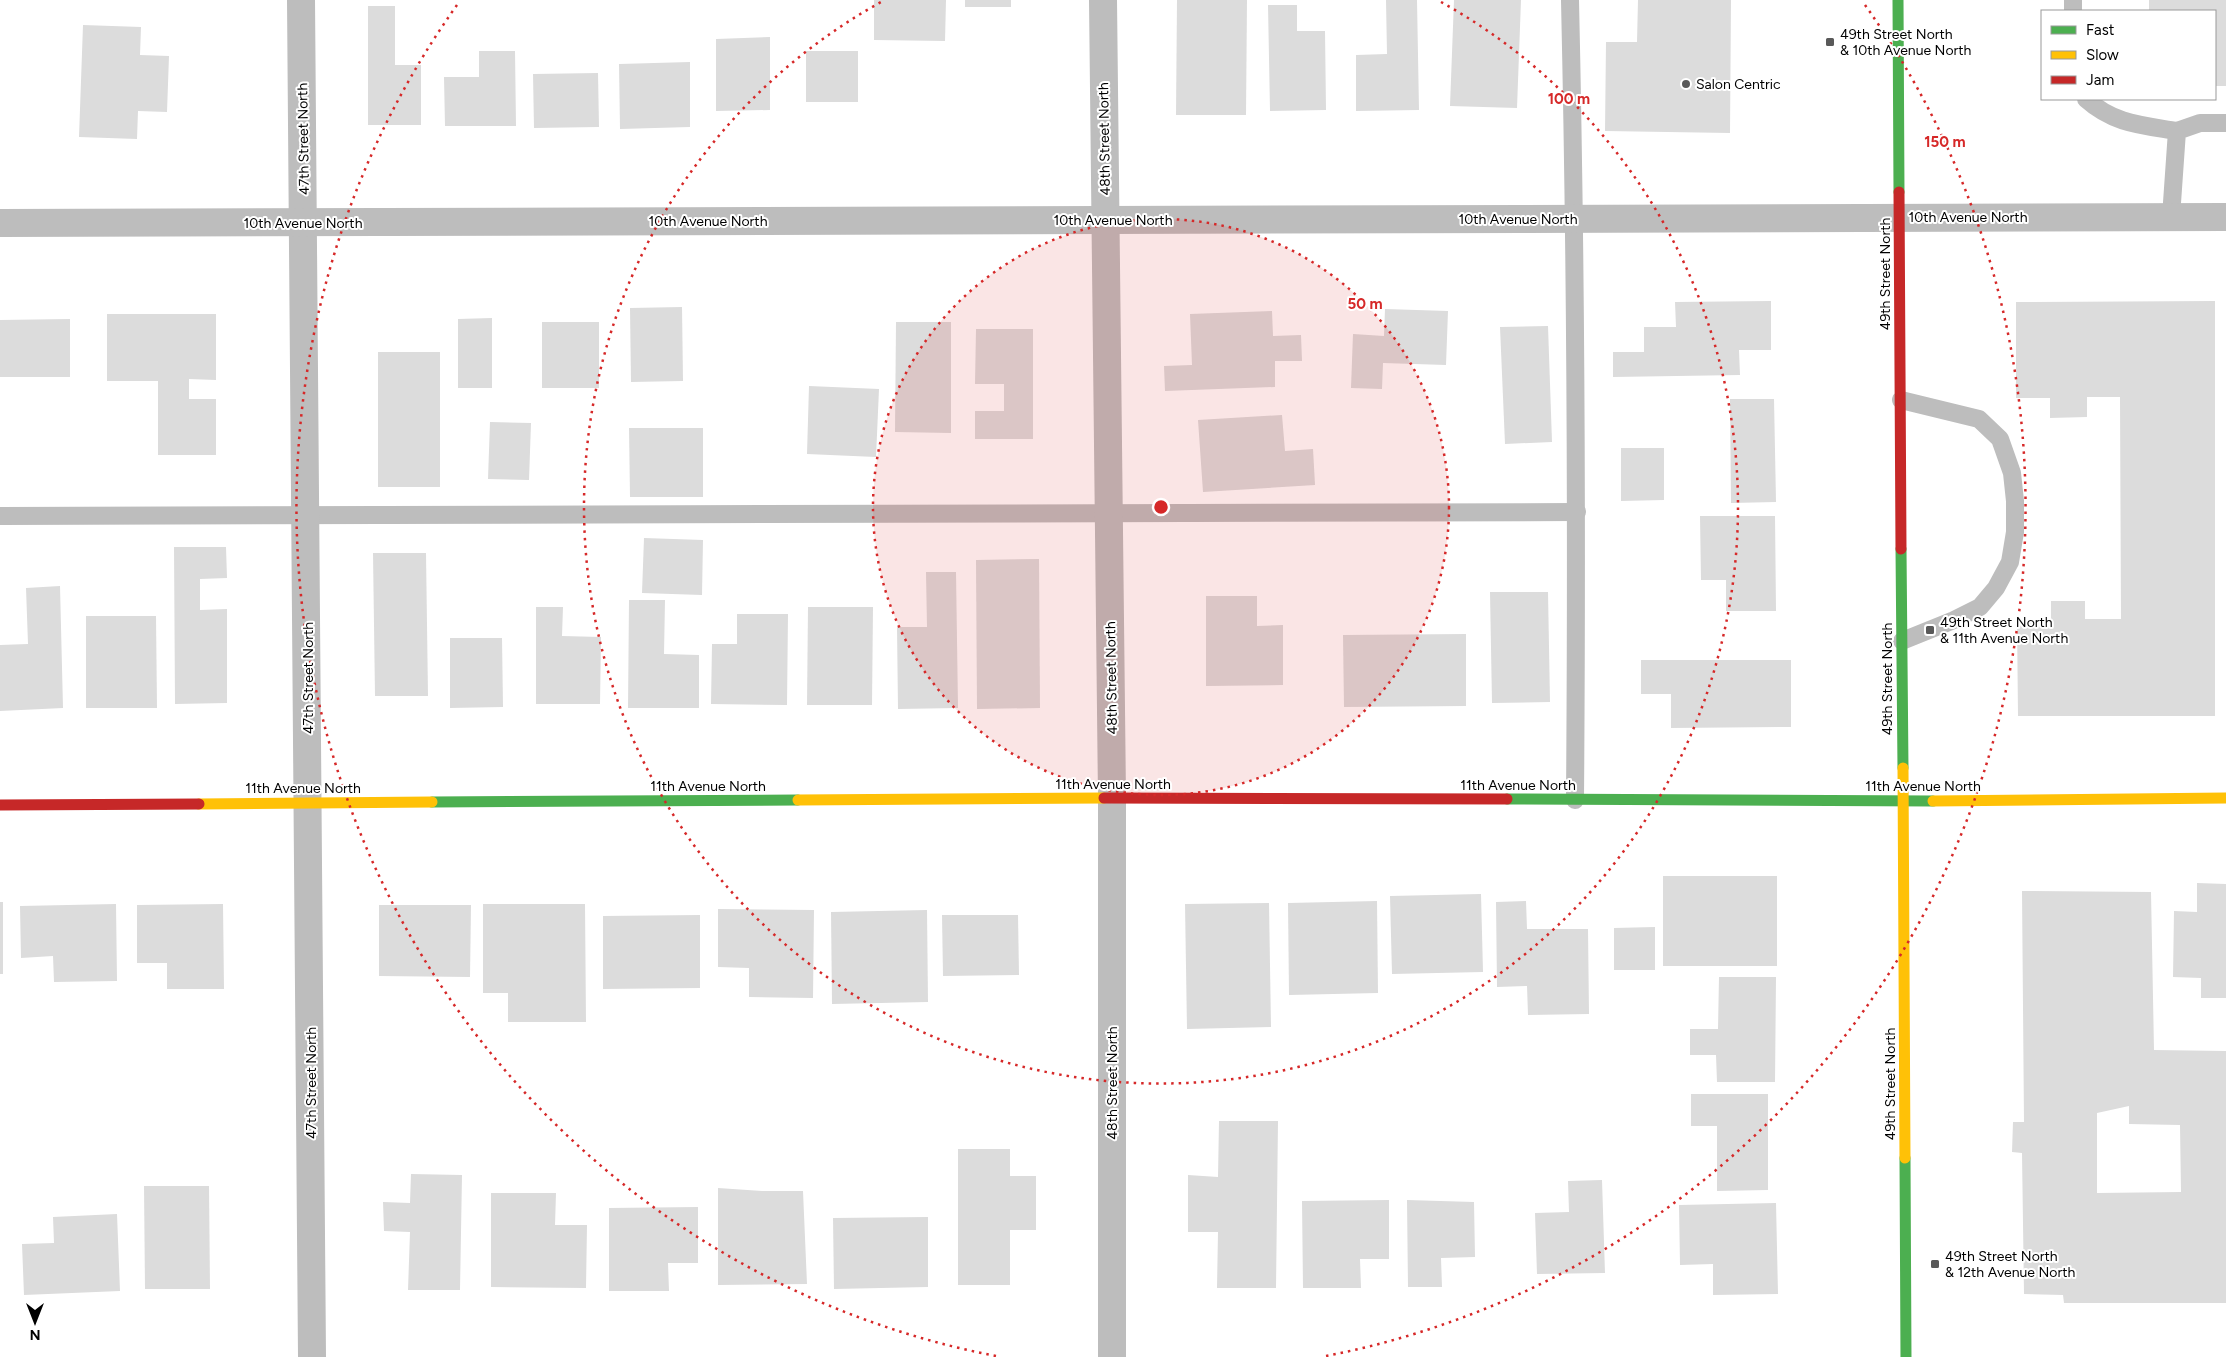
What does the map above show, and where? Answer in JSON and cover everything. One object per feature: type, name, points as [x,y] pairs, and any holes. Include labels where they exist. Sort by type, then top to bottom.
[{"type":"street","name":"47th Street North","points":[[301,0],[307,517],[312,1357]]},
{"type":"street","name":"48th Street North","points":[[1103,0],[1112,798],[1112,1357]]},
{"type":"street","name":"49th Street North","points":[[1898,0],[1906,1357]]},
{"type":"street","name":"10th Avenue North","points":[[0,224],[2226,216]]},
{"type":"street","name":"11th Avenue North","points":[[0,805],[1112,798],[1903,801],[2226,798]]},
{"type":"lane","points":[[1570,0],[1575,219],[1577,512],[1575,800]]},
{"type":"lane","points":[[2087,100],[2100,112],[2124,122],[2177,131],[2200,123],[2226,123]]},
{"type":"lane","points":[[2171,217],[2177,131]]},
{"type":"lane","points":[[1901,400],[1979,419],[2000,439],[2012,472],[2015,501],[2015,532],[2010,562],[1996,588],[1980,607],[1954,620],[1902,641]]},
{"type":"lane","points":[[0,516],[307,517],[1577,512]]},
{"type":"building","points":[[874,0],[946,0],[945,41],[874,40]]},
{"type":"building","points":[[965,0],[1011,0],[1011,7],[965,7]]},
{"type":"building","points":[[1177,0],[1247,0],[1246,115],[1176,115]]},
{"type":"building","points":[[1386,0],[1417,0],[1419,110],[1356,111],[1356,55],[1387,54]]},
{"type":"building","points":[[1454,0],[1521,0],[1517,108],[1450,106]]},
{"type":"building","points":[[1638,0],[1731,0],[1730,133],[1605,131],[1606,42],[1637,42]]},
{"type":"building","points":[[2149,0],[2226,0],[2226,86],[2216,86],[2216,10],[2149,10]]},
{"type":"building","points":[[1268,5],[1297,5],[1297,31],[1325,31],[1326,110],[1270,111]]},
{"type":"building","points":[[368,6],[395,6],[395,65],[421,65],[421,125],[368,125]]},
{"type":"building","points":[[83,25],[141,27],[140,55],[169,56],[167,112],[138,111],[137,139],[79,137]]},
{"type":"building","points":[[770,37],[770,110],[716,111],[716,39]]},
{"type":"building","points":[[479,51],[515,51],[516,126],[445,126],[444,77],[479,77]]},
{"type":"building","points":[[806,51],[858,51],[858,102],[806,102]]},
{"type":"building","points":[[690,62],[690,127],[620,129],[619,64]]},
{"type":"building","points":[[598,73],[599,127],[534,128],[533,74]]},
{"type":"building","points":[[1771,301],[1771,350],[1739,350],[1740,375],[1613,377],[1613,352],[1644,352],[1644,327],[1676,327],[1675,302]]},
{"type":"building","points":[[2215,301],[2215,716],[2018,716],[2017,619],[2051,619],[2051,601],[2085,601],[2085,619],[2121,619],[2120,397],[2087,397],[2087,417],[2050,418],[2050,398],[2016,398],[2016,302]]},
{"type":"building","points":[[682,307],[683,381],[631,382],[630,308]]},
{"type":"building","points":[[1385,309],[1448,311],[1446,365],[1383,363],[1382,389],[1351,388],[1353,334],[1384,336]]},
{"type":"building","points":[[1272,311],[1273,336],[1301,335],[1302,361],[1275,361],[1275,387],[1165,391],[1164,366],[1192,365],[1190,314]]},
{"type":"building","points":[[107,314],[216,314],[216,380],[189,379],[189,399],[216,399],[216,455],[158,455],[158,381],[107,381]]},
{"type":"building","points":[[492,318],[492,388],[458,388],[458,319]]},
{"type":"building","points":[[70,319],[70,377],[0,377],[0,320]]},
{"type":"building","points":[[542,322],[599,322],[599,388],[542,388]]},
{"type":"building","points":[[896,322],[951,322],[951,433],[895,432]]},
{"type":"building","points":[[1548,326],[1552,442],[1505,444],[1500,327]]},
{"type":"building","points":[[976,329],[1033,329],[1033,439],[975,439],[975,411],[1004,411],[1004,384],[975,384]]},
{"type":"building","points":[[378,352],[440,352],[440,487],[378,487]]},
{"type":"building","points":[[809,386],[879,389],[876,457],[807,454]]},
{"type":"building","points":[[1730,399],[1774,399],[1776,502],[1731,503]]},
{"type":"building","points":[[1282,415],[1285,451],[1313,449],[1315,485],[1203,492],[1198,420]]},
{"type":"building","points":[[490,422],[531,423],[529,480],[488,479]]},
{"type":"building","points":[[629,428],[703,428],[703,497],[630,497]]},
{"type":"building","points":[[1621,448],[1664,448],[1664,500],[1621,501]]},
{"type":"building","points":[[1700,516],[1775,516],[1776,611],[1726,611],[1726,580],[1701,580]]},
{"type":"building","points":[[644,538],[703,540],[702,595],[642,593]]},
{"type":"building","points":[[174,547],[226,547],[227,578],[200,579],[200,610],[227,609],[227,703],[175,704]]},
{"type":"building","points":[[373,553],[426,553],[428,696],[375,696]]},
{"type":"building","points":[[1039,559],[1040,708],[977,709],[976,560]]},
{"type":"building","points":[[926,572],[956,572],[958,708],[898,709],[897,627],[927,627]]},
{"type":"building","points":[[60,586],[63,708],[0,711],[0,645],[28,644],[26,588]]},
{"type":"building","points":[[1490,592],[1548,592],[1550,702],[1492,703]]},
{"type":"building","points":[[1206,596],[1257,596],[1257,626],[1283,625],[1283,685],[1206,686]]},
{"type":"building","points":[[629,600],[665,600],[664,654],[699,655],[699,708],[628,708]]},
{"type":"building","points":[[536,607],[563,607],[562,636],[601,637],[600,704],[536,704]]},
{"type":"building","points":[[808,607],[873,607],[872,705],[807,705]]},
{"type":"building","points":[[737,614],[788,614],[787,705],[711,704],[712,644],[737,644]]},
{"type":"building","points":[[86,616],[156,616],[157,708],[86,708]]},
{"type":"building","points":[[1466,634],[1466,706],[1344,707],[1343,635]]},
{"type":"building","points":[[450,638],[502,638],[503,707],[450,708]]},
{"type":"building","points":[[1641,660],[1791,660],[1791,727],[1671,728],[1671,694],[1641,694]]},
{"type":"building","points":[[1663,876],[1777,876],[1777,966],[1663,966]]},
{"type":"building","points":[[2197,883],[2226,884],[2226,998],[2201,998],[2201,978],[2173,977],[2174,911],[2197,912]]},
{"type":"building","points":[[2022,891],[2151,892],[2154,1050],[2226,1051],[2226,1303],[2064,1303],[2063,1295],[2024,1294],[2022,1153],[2012,1152],[2013,1122],[2024,1122]],"holes":[[[2129,1106],[2129,1124],[2180,1125],[2181,1192],[2097,1193],[2097,1113]]]},
{"type":"building","points":[[1481,894],[1483,972],[1392,974],[1390,896]]},
{"type":"building","points":[[1377,901],[1378,993],[1289,995],[1288,903]]},
{"type":"building","points":[[1526,901],[1527,929],[1588,929],[1589,1014],[1528,1015],[1527,986],[1497,987],[1496,902]]},
{"type":"building","points":[[0,902],[3,902],[3,974],[0,974]]},
{"type":"building","points":[[1269,903],[1271,1027],[1187,1029],[1185,904]]},
{"type":"building","points":[[116,904],[117,981],[54,982],[53,956],[21,958],[20,906]]},
{"type":"building","points":[[223,904],[224,989],[167,989],[167,963],[137,963],[137,905]]},
{"type":"building","points":[[483,904],[585,904],[586,1022],[508,1022],[508,993],[483,993]]},
{"type":"building","points":[[379,905],[471,905],[470,977],[379,976]]},
{"type":"building","points":[[718,909],[814,910],[813,998],[749,997],[749,968],[718,967]]},
{"type":"building","points":[[927,910],[928,1002],[832,1004],[831,912]]},
{"type":"building","points":[[700,915],[700,988],[603,989],[603,916]]},
{"type":"building","points":[[942,915],[1018,915],[1019,975],[943,976]]},
{"type":"building","points":[[1655,927],[1655,970],[1614,970],[1614,928]]},
{"type":"building","points":[[1719,977],[1776,977],[1775,1082],[1717,1082],[1716,1055],[1690,1055],[1690,1029],[1718,1029]]},
{"type":"building","points":[[1691,1094],[1768,1094],[1768,1190],[1717,1191],[1717,1126],[1691,1126]]},
{"type":"building","points":[[1219,1121],[1278,1121],[1276,1288],[1217,1288],[1218,1232],[1188,1232],[1188,1175],[1218,1177]]},
{"type":"building","points":[[958,1149],[1010,1149],[1010,1176],[1036,1176],[1036,1230],[1010,1230],[1010,1285],[958,1285]]},
{"type":"building","points":[[411,1174],[462,1175],[460,1290],[408,1290],[410,1232],[384,1231],[383,1202],[410,1203]]},
{"type":"building","points":[[1602,1180],[1605,1273],[1537,1274],[1535,1213],[1569,1212],[1568,1181]]},
{"type":"building","points":[[144,1186],[209,1186],[210,1289],[145,1289]]},
{"type":"building","points":[[718,1188],[803,1191],[807,1284],[718,1285]]},
{"type":"building","points":[[491,1193],[556,1193],[555,1225],[587,1225],[586,1288],[491,1287]]},
{"type":"building","points":[[1389,1200],[1389,1259],[1360,1259],[1361,1288],[1303,1288],[1302,1201]]},
{"type":"building","points":[[1407,1200],[1474,1202],[1475,1257],[1441,1258],[1442,1287],[1408,1287]]},
{"type":"building","points":[[1776,1203],[1778,1294],[1713,1295],[1713,1264],[1680,1265],[1679,1205]]},
{"type":"building","points":[[698,1207],[698,1263],[668,1263],[669,1291],[609,1291],[609,1208]]},
{"type":"building","points":[[117,1214],[120,1291],[24,1295],[22,1244],[54,1243],[53,1217]]},
{"type":"building","points":[[928,1217],[928,1287],[834,1289],[833,1218]]},
{"type":"traffic: fast","points":[[1898,0],[1899,192]]},
{"type":"traffic: fast","points":[[1901,549],[1903,768]]},
{"type":"traffic: fast","points":[[1507,799],[1933,801]]},
{"type":"traffic: fast","points":[[432,802],[798,800]]},
{"type":"traffic: fast","points":[[1905,1158],[1906,1357]]},
{"type":"traffic: slow","points":[[1903,768],[1905,1158]]},
{"type":"traffic: slow","points":[[798,800],[1104,798]]},
{"type":"traffic: slow","points":[[1933,801],[2226,798]]},
{"type":"traffic: slow","points":[[199,804],[432,802]]},
{"type":"traffic: jam","points":[[1899,192],[1901,549]]},
{"type":"traffic: jam","points":[[1104,798],[1507,799]]},
{"type":"traffic: jam","points":[[0,805],[199,804]]},
{"type":"place","name":"49th Street North & 10th Avenue North","points":[[1830,42]]},
{"type":"place","name":"Salon Centric","points":[[1686,84]]},
{"type":"place","name":"49th Street North & 11th Avenue North","points":[[1930,630]]},
{"type":"place","name":"49th Street North & 12th Avenue North","points":[[1935,1264]]}]
